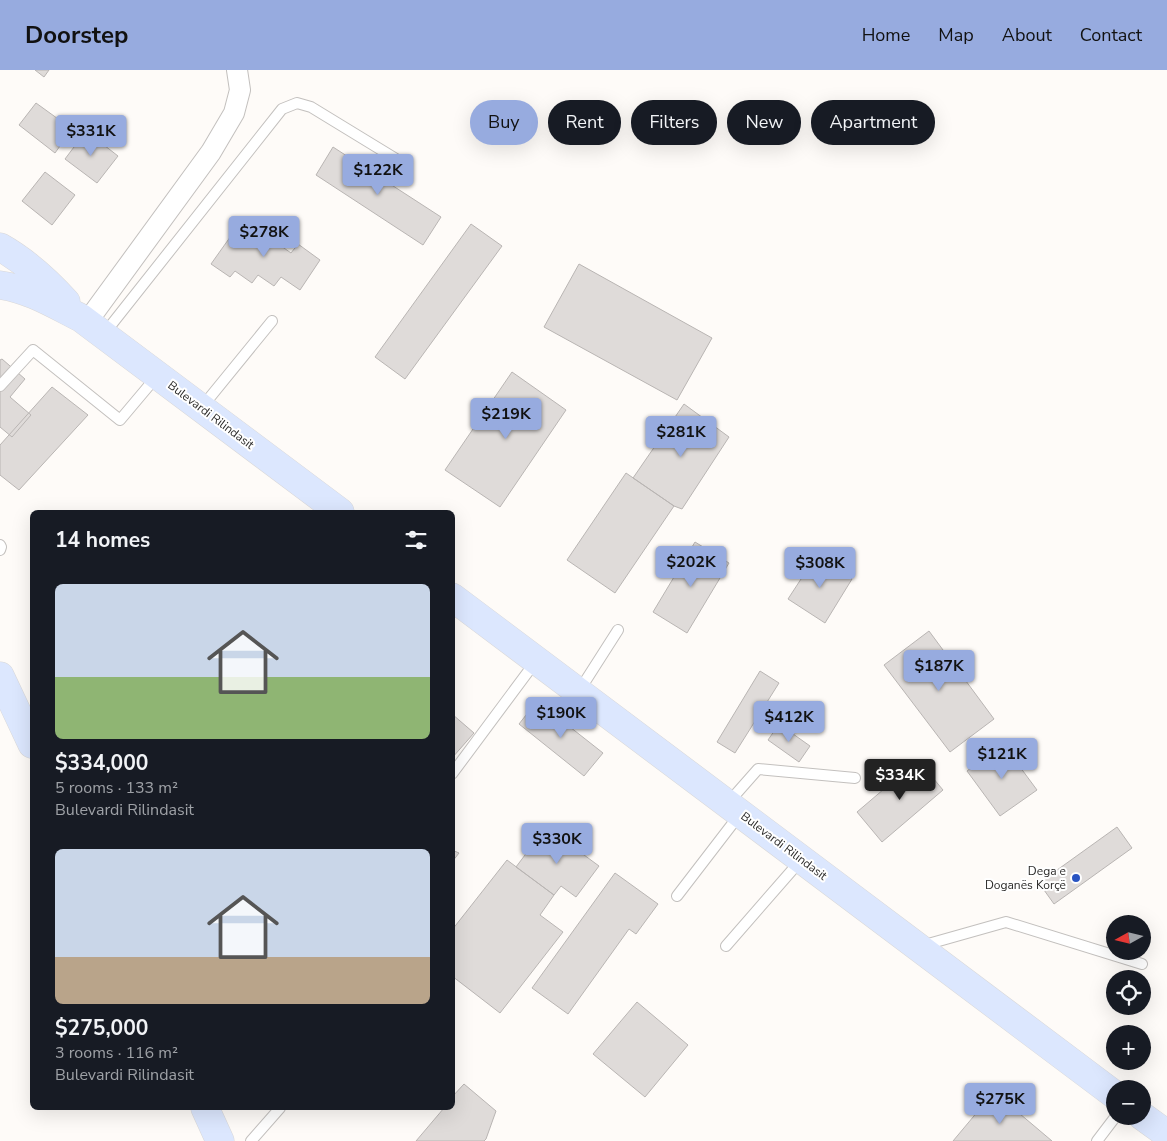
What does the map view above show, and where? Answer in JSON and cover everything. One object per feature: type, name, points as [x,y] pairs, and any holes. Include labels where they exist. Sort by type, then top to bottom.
[{"type":"main road","points":[[0,247],[44,280],[90,325]]},
{"type":"main road","points":[[0,285],[12,287],[36,296],[90,325]]},
{"type":"main road","name":"Bulevardi Rilindasit","points":[[90,325],[337,510]]},
{"type":"main road","name":"Bulevardi Rilindasit","points":[[455,599],[1106,1088]]},
{"type":"main road","points":[[0,676],[30,740]]},
{"type":"main road","points":[[205,1110],[220,1141]]},
{"type":"main road","points":[[1151,1122],[1167,1134]]},
{"type":"street","points":[[90,325],[211,152],[234,113],[240,90],[237,70]]},
{"type":"lane","points":[[90,325],[282,109],[296,103],[310,107],[406,165]]},
{"type":"lane","points":[[201,408],[272,321]]},
{"type":"lane","points":[[0,386],[33,350],[120,420],[158,375]]},
{"type":"lane","points":[[0,545],[0,550]]},
{"type":"lane","points":[[579,692],[618,630]]},
{"type":"lane","points":[[455,770],[537,660]]},
{"type":"lane","points":[[677,896],[758,769],[855,778]]},
{"type":"lane","points":[[726,946],[802,860]]},
{"type":"lane","points":[[918,947],[1006,922],[1142,964]]},
{"type":"lane","points":[[252,1141],[278,1110]]},
{"type":"lane","points":[[1096,1141],[1109,1125]]},
{"type":"building","points":[[35,70],[49,70],[44,77]]},
{"type":"building","points":[[36,103],[72,129],[55,153],[19,125]]},
{"type":"building","points":[[86,131],[118,156],[97,183],[65,159]]},
{"type":"building","points":[[333,147],[441,217],[423,245],[316,175]]},
{"type":"building","points":[[45,172],[75,195],[52,225],[22,201]]},
{"type":"building","points":[[243,219],[291,253],[298,244],[320,260],[300,290],[281,277],[274,286],[258,275],[252,283],[235,271],[230,277],[211,264]]},
{"type":"building","points":[[471,224],[502,246],[405,379],[375,357]]},
{"type":"building","points":[[579,264],[712,338],[677,400],[544,327]]},
{"type":"building","points":[[2,359],[25,379],[10,397],[31,415],[12,437],[0,427],[0,360]]},
{"type":"building","points":[[512,372],[566,410],[500,507],[445,470]]},
{"type":"building","points":[[52,387],[88,415],[19,490],[0,475],[0,445]]},
{"type":"building","points":[[684,404],[729,437],[682,509],[674,506],[633,478]]},
{"type":"building","points":[[626,473],[674,506],[615,593],[567,560]]},
{"type":"building","points":[[695,542],[729,563],[687,633],[653,612]]},
{"type":"building","points":[[816,556],[852,579],[825,623],[788,599]]},
{"type":"building","points":[[929,631],[994,719],[950,752],[884,665]]},
{"type":"building","points":[[760,671],[779,683],[735,753],[717,742]]},
{"type":"building","points":[[537,701],[603,753],[584,776],[519,724]]},
{"type":"building","points":[[455,717],[474,733],[455,755]]},
{"type":"building","points":[[779,724],[810,746],[799,762],[768,740]]},
{"type":"building","points":[[1003,744],[1037,790],[1000,816],[967,771]]},
{"type":"building","points":[[918,760],[943,790],[882,842],[857,812]]},
{"type":"building","points":[[546,827],[599,866],[576,897],[561,886],[554,895],[516,867]]},
{"type":"building","points":[[1117,827],[1132,848],[1054,904],[1039,883]]},
{"type":"building","points":[[507,860],[554,895],[540,915],[563,932],[500,1013],[455,978],[455,926]]},
{"type":"building","points":[[615,873],[658,904],[636,934],[629,929],[568,1014],[532,988]]},
{"type":"building","points":[[637,1002],[688,1045],[645,1097],[593,1054]]},
{"type":"building","points":[[464,1084],[496,1111],[486,1139],[484,1141],[416,1141],[442,1110],[455,1110],[455,1094]]},
{"type":"building","points":[[994,1092],[1052,1141],[953,1141]]},
{"type":"place","name":"Dega e Doganës Korçë","points":[[1076,878]]}]
